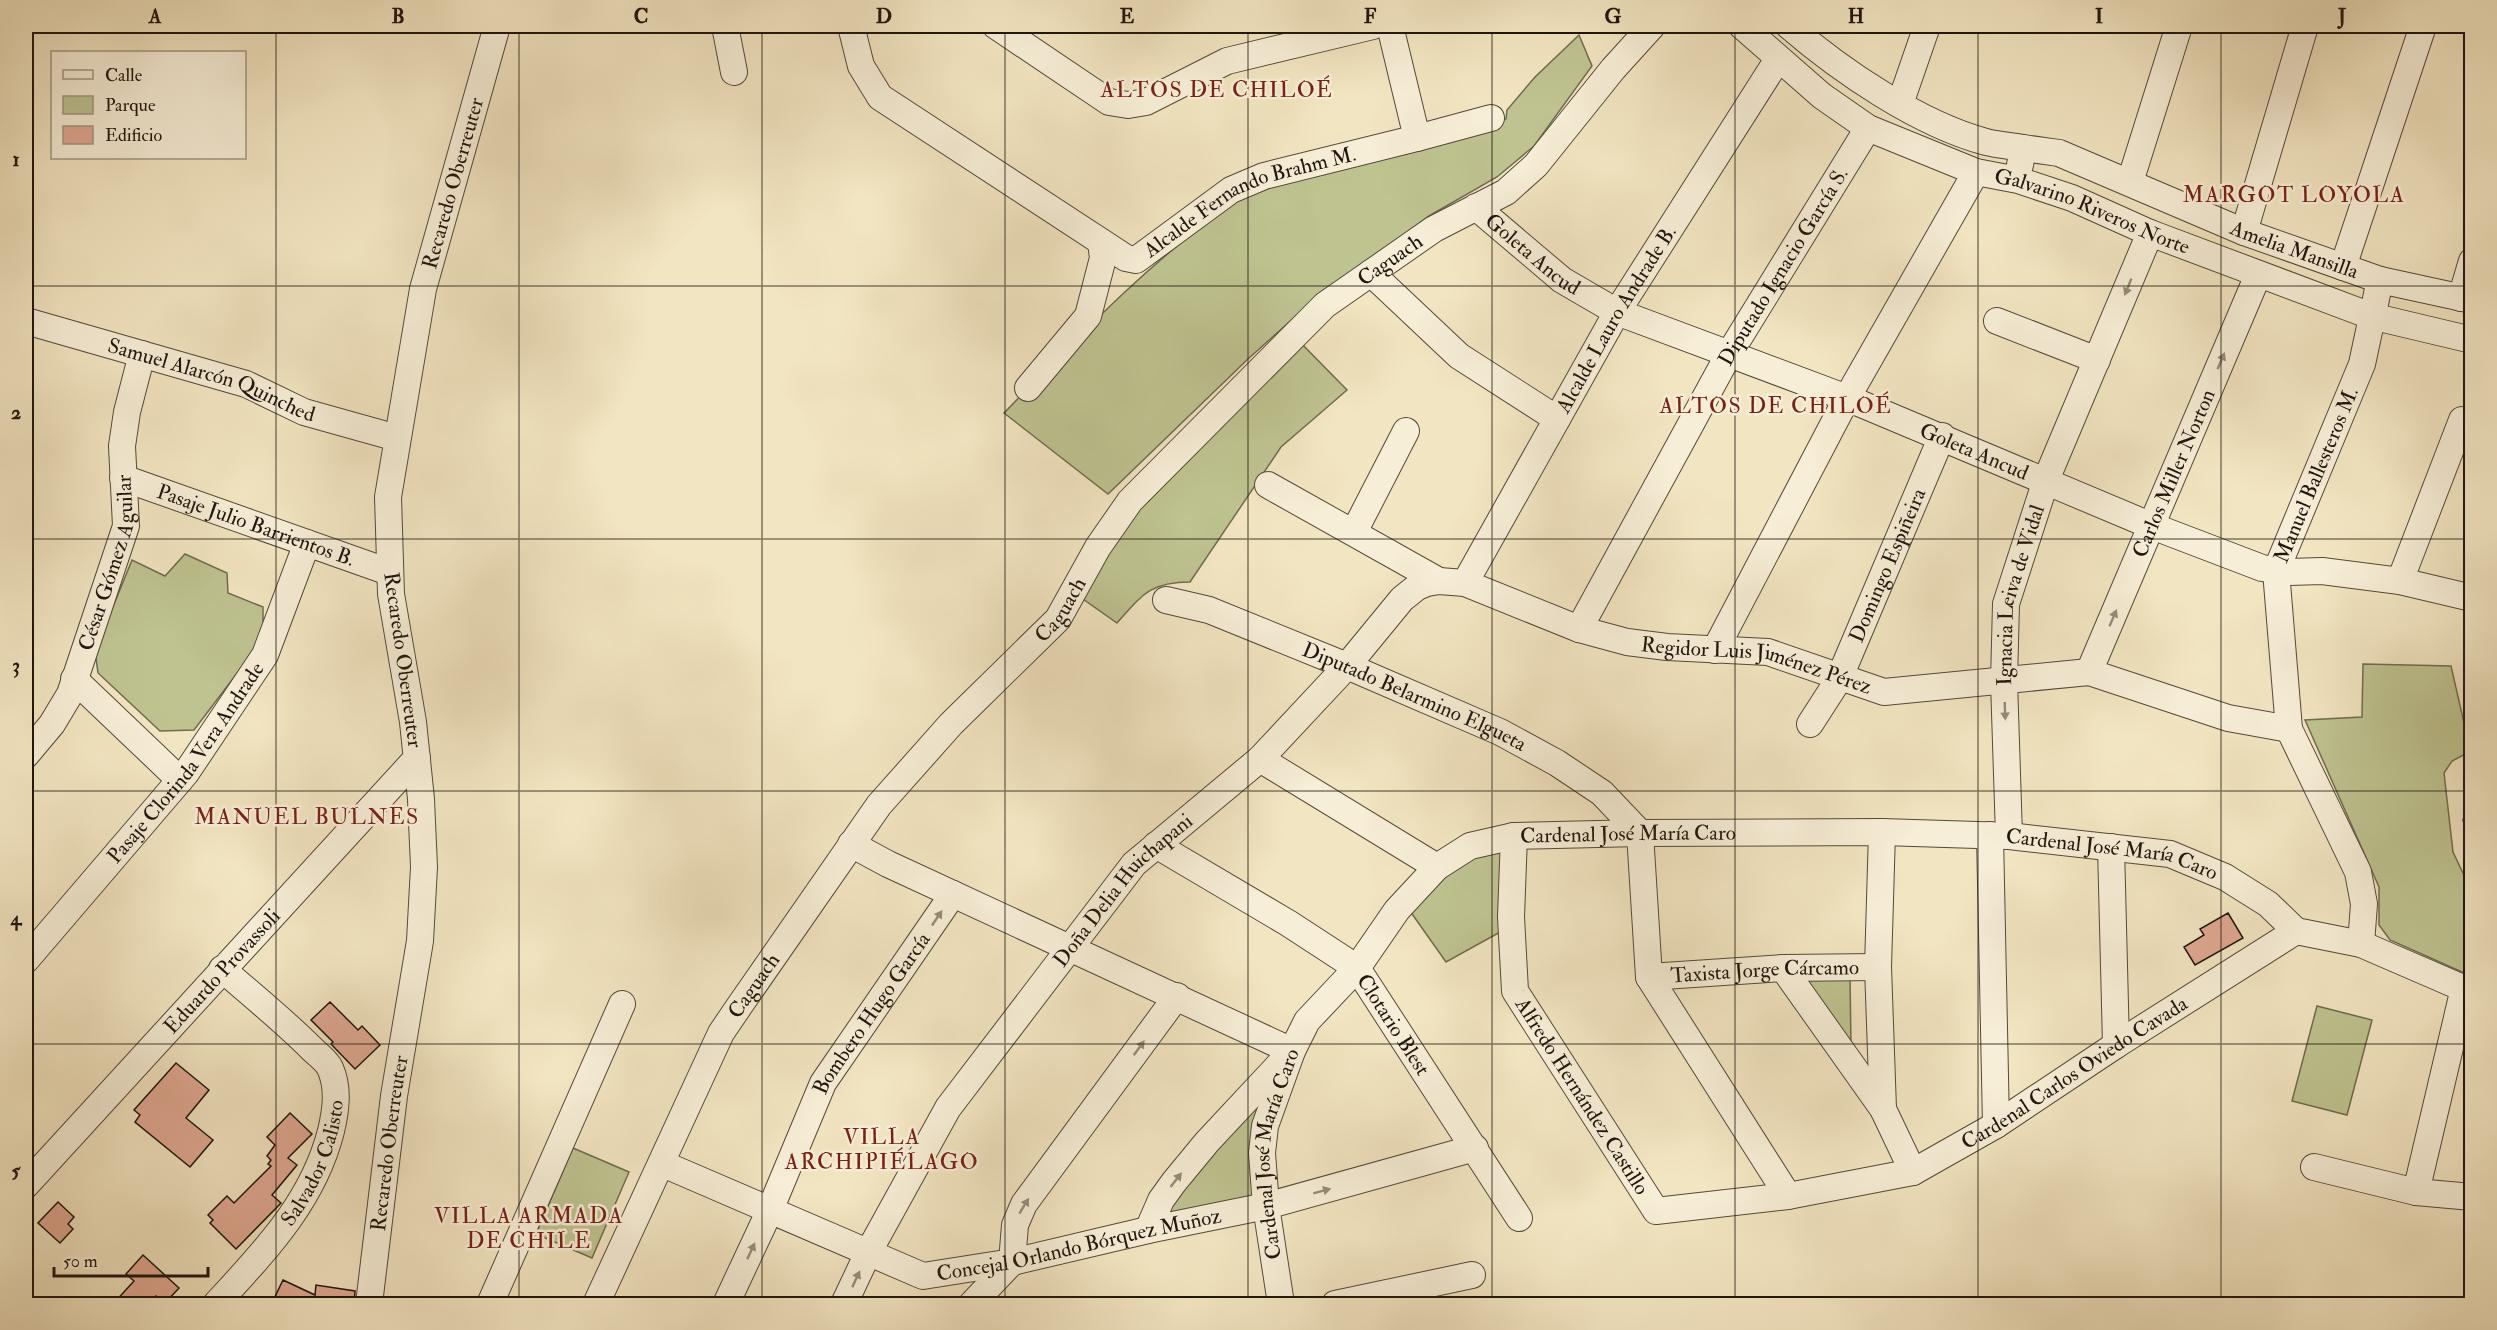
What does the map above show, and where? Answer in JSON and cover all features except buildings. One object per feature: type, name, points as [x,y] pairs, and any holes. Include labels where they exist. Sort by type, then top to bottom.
[{"type":"street","name":"Recaredo Oberreuter","points":[[369,1305],[394,1096],[420,941],[424,867],[417,758],[389,572],[388,497],[423,289],[497,26]]},
{"type":"street","points":[[725,26],[734,72]]},
{"type":"street","name":"Alcalde Fernando Brahm M.","points":[[851,26],[861,66],[880,98],[1126,258],[1136,260],[1231,190],[1264,176],[1417,138]]},
{"type":"street","points":[[996,26],[1109,102],[1128,105],[1146,102],[1227,62],[1373,26]]},
{"type":"street","points":[[1390,26],[1417,138],[1491,118]]},
{"type":"street","name":"Caguach","points":[[596,1305],[721,1034],[879,805],[951,724],[1058,619],[1098,547],[1130,501],[1324,305],[1434,229],[1506,192],[1536,165],[1613,69],[1653,26]]},
{"type":"street","name":"Galvarino Riveros Norte","points":[[1742,26],[1822,96],[1868,128],[1976,172],[2018,180],[2072,198],[2150,233],[2371,316],[2472,340]]},
{"type":"street","points":[[1900,104],[1927,26]]},
{"type":"street","points":[[2130,182],[2179,26]]},
{"type":"street","points":[[2244,232],[2305,26]]},
{"type":"street","points":[[2343,267],[2423,26]]},
{"type":"street","name":"Amelia Mansilla","points":[[1792,27],[1821,53],[1900,104],[1958,132],[1987,142],[2059,153],[2244,232],[2380,280],[2466,299]]},
{"type":"street","name":"Alcalde Lauro Andrade B.","points":[[1465,583],[1617,312],[1778,59]]},
{"type":"street","name":"Diputado Ignacio García S.","points":[[1579,628],[1729,354],[1868,128]]},
{"type":"street","points":[[2018,180],[2023,148]]},
{"type":"street","points":[[1715,650],[1847,398],[1976,172]]},
{"type":"street","name":"Goleta Ancud","points":[[1476,207],[1562,280],[1617,312],[1847,398],[2152,526],[2262,568],[2276,571],[2322,571],[2400,581],[2472,598]]},
{"type":"street","name":"Ignacia Leiva de Vidal","points":[[1996,1125],[1999,836],[2006,604],[2046,480],[2150,233]]},
{"type":"street","points":[[1028,388],[1088,316],[1103,258],[1101,242]]},
{"type":"street","points":[[2466,299],[2472,261]]},
{"type":"street","points":[[1371,273],[1459,356],[1557,419]]},
{"type":"street","name":"Carlos Miller Norton","points":[[2089,672],[2258,275]]},
{"type":"street","name":"Manuel Ballesteros M.","points":[[2361,944],[2364,904],[2358,872],[2289,729],[2276,571],[2362,364],[2380,280]]},
{"type":"street","name":"Samuel Alarcón Quinched","points":[[26,321],[246,384],[304,412],[397,438]]},
{"type":"street","points":[[1997,321],[2097,360]]},
{"type":"street","name":"César Gómez Aguilar","points":[[26,754],[52,724],[70,694],[126,526],[122,446],[127,412],[142,354]]},
{"type":"street","points":[[2400,581],[2462,420]]},
{"type":"street","points":[[1354,532],[1407,431]]},
{"type":"street","name":"Domingo Espiñeira","points":[[1810,724],[1839,678],[1942,436]]},
{"type":"street","name":"Pasaje Julio Barrientos B.","points":[[123,478],[389,572]]},
{"type":"street","points":[[1268,485],[1439,581]]},
{"type":"street","name":"Pasaje Clorinda Vera Andrade","points":[[26,960],[180,780],[265,655],[307,543]]},
{"type":"street","name":"Regidor Luis Jiménez Pérez","points":[[1439,581],[1465,583],[1579,628],[1627,642],[1768,652],[1884,692],[2089,672],[2228,718],[2289,729]]},
{"type":"street","name":"Doña Delia Huichapani","points":[[844,1305],[868,1253],[948,1108],[1068,947],[1134,864],[1260,759],[1347,666],[1402,599],[1417,587],[1439,581]]},
{"type":"street","name":"Diputado Belarmino Elgueta","points":[[1166,600],[1209,610],[1500,732],[1602,793],[1640,833]]},
{"type":"street","points":[[74,679],[180,780]]},
{"type":"street","name":"Eduardo Provassoli","points":[[26,1185],[417,758]]},
{"type":"street","points":[[1260,759],[1437,867]]},
{"type":"street","points":[[1882,832],[1878,967],[1883,1109]]},
{"type":"street","name":"Cardenal José María Caro","points":[[1281,1305],[1266,1206],[1262,1153],[1265,1126],[1292,1051],[1307,1022],[1357,968],[1397,910],[1437,867],[1470,846],[1514,836],[1640,833],[1882,832],[1999,836],[2170,854],[2225,877],[2268,904],[2296,931]]},
{"type":"street","points":[[1640,833],[1650,977],[1788,1196]]},
{"type":"street","name":"Alfredo Hernández Castillo","points":[[1514,836],[1511,917],[1515,991],[1656,1211]]},
{"type":"street","points":[[851,844],[953,894],[1292,1051],[1207,1142],[1174,1182],[1161,1200],[1148,1230]]},
{"type":"street","name":"Clotario Blest","points":[[1156,845],[1287,923],[1357,968],[1519,1218]]},
{"type":"street","points":[[2111,848],[2116,1046]]},
{"type":"street","name":"Bombero Hugo García","points":[[726,1305],[770,1210],[823,1083],[953,894]]},
{"type":"street","points":[[2296,931],[2361,944],[2468,990],[2415,1192]]},
{"type":"street","name":"Cardenal Carlos Oviedo Cavada","points":[[1656,1211],[1788,1196],[1913,1172],[1996,1125],[2296,931]]},
{"type":"street","name":"Taxista Jorge Cárcamo","points":[[1650,977],[1783,968],[1878,967]]},
{"type":"street","points":[[1783,968],[1883,1109],[1913,1172]]},
{"type":"street","name":"Salvador Calisto","points":[[216,1305],[278,1236],[306,1194],[325,1153],[336,1110],[335,1087],[330,1066],[222,969]]},
{"type":"street","points":[[972,1305],[1012,1262],[1015,1225],[1024,1204],[1177,996]]},
{"type":"street","points":[[490,1305],[622,1004]]},
{"type":"street","name":"Concejal Orlando Bórquez Muñoz","points":[[663,1164],[923,1276],[1012,1262],[1148,1230],[1266,1206],[1475,1148]]},
{"type":"street","points":[[2314,1167],[2415,1192],[2472,1197]]},
{"type":"street","points":[[1335,1305],[1472,1275]]},
{"type":"green space","points":[[1579,35],[1592,66],[1534,146],[1497,177],[1429,216],[1306,307],[1249,358],[1108,494],[1004,413],[1089,326],[1149,270],[1212,218],[1245,195],[1506,119],[1507,110],[1535,77]]},
{"type":"green space","points":[[1294,336],[1347,390],[1281,447],[1190,582],[1165,584],[1148,592],[1117,623],[1073,592],[1098,547]]},
{"type":"green space","points":[[185,554],[227,573],[228,593],[263,607],[263,639],[194,730],[160,731],[98,673],[95,651],[132,560],[165,576]]},
{"type":"green space","points":[[2363,664],[2451,666],[2464,723],[2471,722],[2471,751],[2452,761],[2444,773],[2453,852],[2463,873],[2471,875],[2471,976],[2390,940],[2379,925],[2379,887],[2305,720],[2362,717]]},
{"type":"green space","points":[[1504,848],[1502,931],[1446,962],[1410,911],[1444,875],[1474,855]]},
{"type":"green space","points":[[1802,974],[1850,974],[1851,1049]]},
{"type":"green space","points":[[2317,1006],[2372,1020],[2347,1115],[2292,1101]]},
{"type":"green space","points":[[1265,1095],[1255,1198],[1165,1216],[1182,1188]]},
{"type":"green space","points":[[573,1148],[629,1172],[592,1258],[536,1234]]},
{"type":"waterway","points":[[2465,820],[2472,822]]},
{"type":"district","name":"ALTOS DE CHILOÉ","points":[[1217,90]]},
{"type":"district","name":"MARGOT LOYOLA","points":[[2294,195]]},
{"type":"district","name":"ALTOS DE CHILOÉ","points":[[1776,406]]},
{"type":"district","name":"MANUEL BULNES","points":[[307,817]]},
{"type":"district","name":"VILLA ARCHIPIÉLAGO","points":[[882,1150]]},
{"type":"district","name":"VILLA ARMADA DE CHILE","points":[[529,1228]]}]
